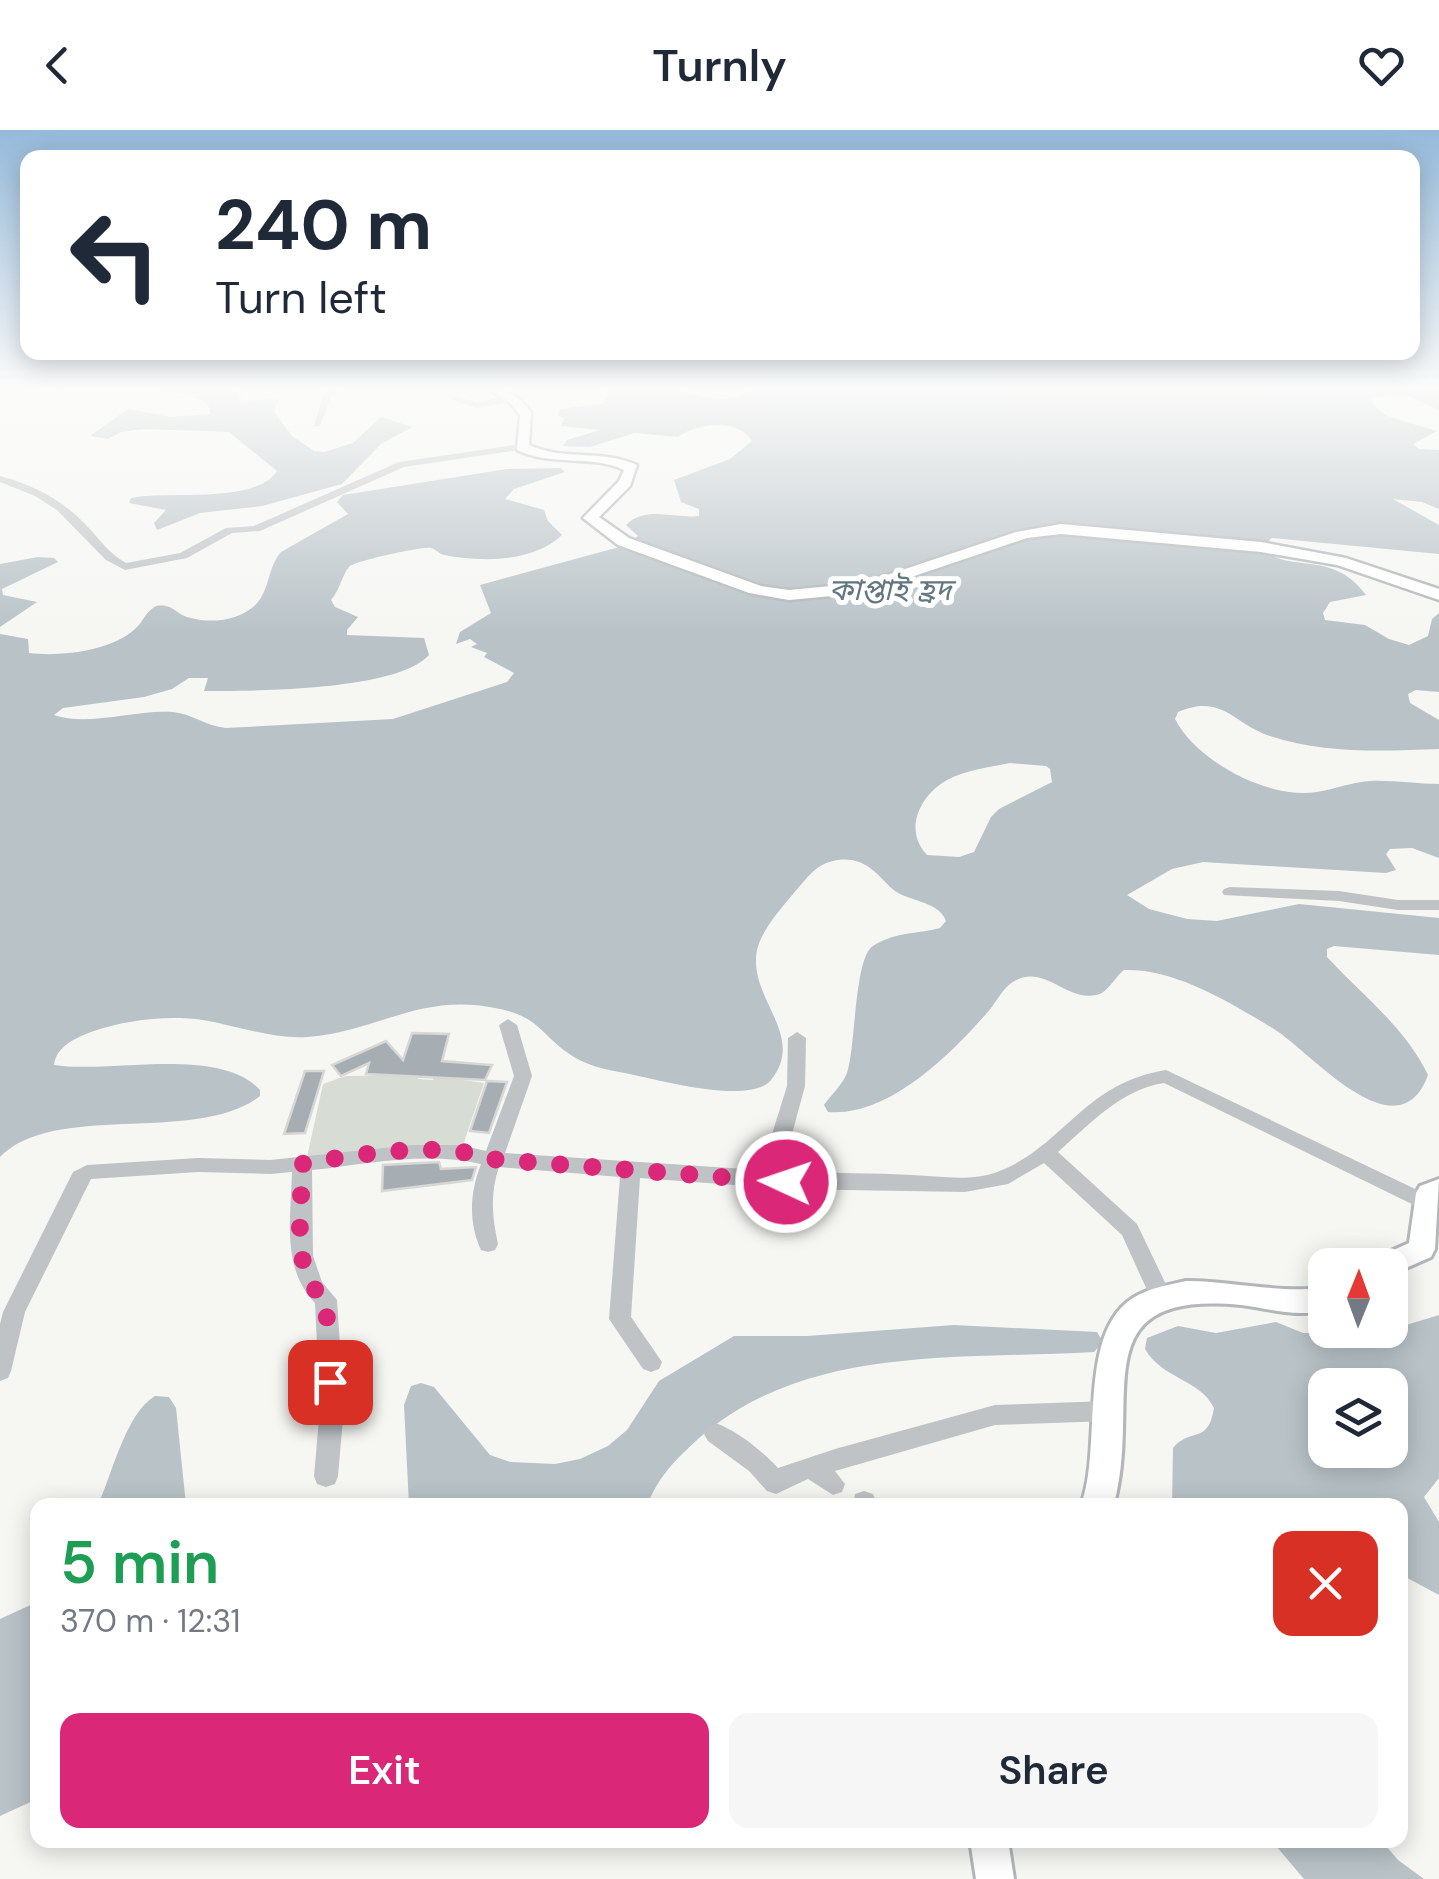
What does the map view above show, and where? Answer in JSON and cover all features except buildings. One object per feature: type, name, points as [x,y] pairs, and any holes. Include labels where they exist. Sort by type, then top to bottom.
[{"type":"highway","points":[[631,471],[621,490],[601,503],[591,518],[610,538],[764,592],[824,596],[853,590],[1037,529],[1062,529],[1340,561],[1439,595]]},
{"type":"main road","points":[[1408,1255],[1421,1248],[1426,1235],[1422,1208],[1432,1195]]},
{"type":"main road","points":[[1100,1498],[1117,1354],[1127,1321],[1160,1296],[1199,1292],[1308,1303]]},
{"type":"main road","points":[[990,1848],[994,1879]]},
{"type":"street","points":[[0,479],[48,496],[84,528],[102,553],[125,567],[183,556],[230,530],[256,529],[387,471]]},
{"type":"street","points":[[1230,892],[1339,896],[1398,906],[1439,905]]},
{"type":"street","points":[[488,1244],[481,1199],[490,1159],[522,1076],[508,1025]]},
{"type":"street","points":[[786,1182],[782,1134],[796,1086],[798,1038]]},
{"type":"street","points":[[0,1371],[14,1312],[80,1177],[86,1172],[198,1164],[246,1168],[412,1152],[460,1152],[490,1159],[786,1182],[1000,1180],[1125,1087],[1146,1076],[1166,1076],[1432,1195]]},
{"type":"street","points":[[1044,1151],[1130,1230],[1160,1296]]},
{"type":"street","points":[[302,1164],[302,1267],[313,1291],[326,1300],[328,1319],[332,1407],[326,1476]]},
{"type":"street","points":[[630,1171],[620,1319],[651,1362]]},
{"type":"street","points":[[716,1434],[758,1463],[776,1484],[792,1473],[823,1476],[996,1415],[1109,1411]]},
{"type":"shaded area","points":[[419,1075],[418,1079],[433,1080],[435,1076],[484,1083],[462,1148],[307,1157],[323,1084],[346,1076]]},
{"type":"water","points":[[277,471],[355,471],[342,484],[262,506],[200,513],[157,530],[154,523],[166,510],[129,503],[131,498],[146,496],[250,488],[266,482]]},
{"type":"water","name":"কাপ্তাই হ্রদ","points":[[497,471],[564,471],[514,489],[505,499],[544,510],[548,521],[562,535],[536,551],[506,558],[474,559],[426,548],[349,567],[331,600],[335,607],[358,617],[347,635],[424,638],[429,655],[412,667],[356,682],[288,689],[204,691],[208,678],[189,678],[172,689],[144,697],[63,708],[54,715],[97,719],[173,712],[226,728],[393,719],[507,682],[514,673],[484,657],[487,653],[471,647],[477,644],[470,639],[456,644],[460,632],[491,613],[480,585],[623,546],[638,536],[626,525],[642,516],[699,516],[699,509],[681,502],[674,480],[699,471],[1439,471],[1439,509],[1422,502],[1393,499],[1439,525],[1439,554],[1272,538],[1261,547],[1283,560],[1339,572],[1366,595],[1330,602],[1323,613],[1325,620],[1365,625],[1409,645],[1428,636],[1432,619],[1439,613],[1439,692],[1416,690],[1408,694],[1410,703],[1439,720],[1439,749],[1354,750],[1312,746],[1270,736],[1227,712],[1206,706],[1178,712],[1175,719],[1185,735],[1217,763],[1278,790],[1317,792],[1370,781],[1439,784],[1439,858],[1412,848],[1390,849],[1386,854],[1396,870],[1386,873],[1203,862],[1172,869],[1127,895],[1149,909],[1187,919],[1217,921],[1299,904],[1439,918],[1439,955],[1334,946],[1327,949],[1327,957],[1395,1027],[1428,1075],[1414,1097],[1396,1105],[1376,1102],[1353,1091],[1274,1029],[1221,998],[1163,975],[1124,970],[1100,994],[1085,996],[1043,979],[1022,978],[1010,984],[971,1030],[916,1080],[873,1105],[828,1112],[824,1105],[847,1073],[867,954],[881,941],[940,928],[946,921],[936,909],[896,892],[865,865],[843,860],[826,863],[810,874],[775,916],[757,950],[757,975],[776,1020],[783,1049],[771,1080],[760,1087],[723,1091],[603,1069],[574,1057],[523,1016],[472,1005],[423,1009],[307,1037],[268,1034],[203,1020],[146,1020],[79,1037],[62,1048],[54,1065],[218,1068],[242,1076],[260,1090],[260,1096],[233,1110],[200,1118],[55,1131],[24,1140],[0,1157],[0,634],[28,639],[29,653],[70,653],[125,637],[156,606],[167,606],[199,620],[236,617],[258,602],[281,552],[348,514],[337,502],[343,495]],"holes":[[[1010,763],[1050,769],[1052,782],[991,817],[974,852],[959,857],[927,855],[920,845],[916,824],[922,804],[947,780]]]},
{"type":"water","points":[[38,557],[58,562],[2,589],[3,595],[37,602],[0,627],[0,564]]},
{"type":"water","points":[[1439,1315],[1439,1478],[1424,1497],[1439,1522],[1439,1595],[1408,1578],[1408,1498],[1172,1498],[1173,1448],[1208,1427],[1214,1408],[1200,1391],[1152,1359],[1145,1349],[1147,1338],[1178,1326],[1216,1333],[1276,1322],[1308,1333],[1308,1348],[1408,1348],[1408,1324]]},
{"type":"water","points":[[954,1325],[1097,1332],[1103,1342],[1094,1352],[886,1363],[786,1386],[740,1408],[698,1439],[668,1469],[650,1498],[409,1498],[404,1405],[411,1386],[421,1383],[434,1387],[490,1455],[510,1462],[555,1464],[580,1459],[608,1446],[627,1430],[659,1381],[734,1336],[807,1336]]},
{"type":"water","points":[[155,1396],[169,1397],[176,1408],[185,1498],[101,1498],[128,1430]]},
{"type":"water","points":[[30,1605],[30,1802],[0,1816],[0,1619]]},
{"type":"water","points":[[1278,1848],[1388,1848],[1424,1879],[1304,1879]]},
{"type":"route","points":[[330,1382],[326,1300],[313,1291],[302,1267],[302,1164],[412,1152],[460,1152],[490,1159],[786,1182]]}]
